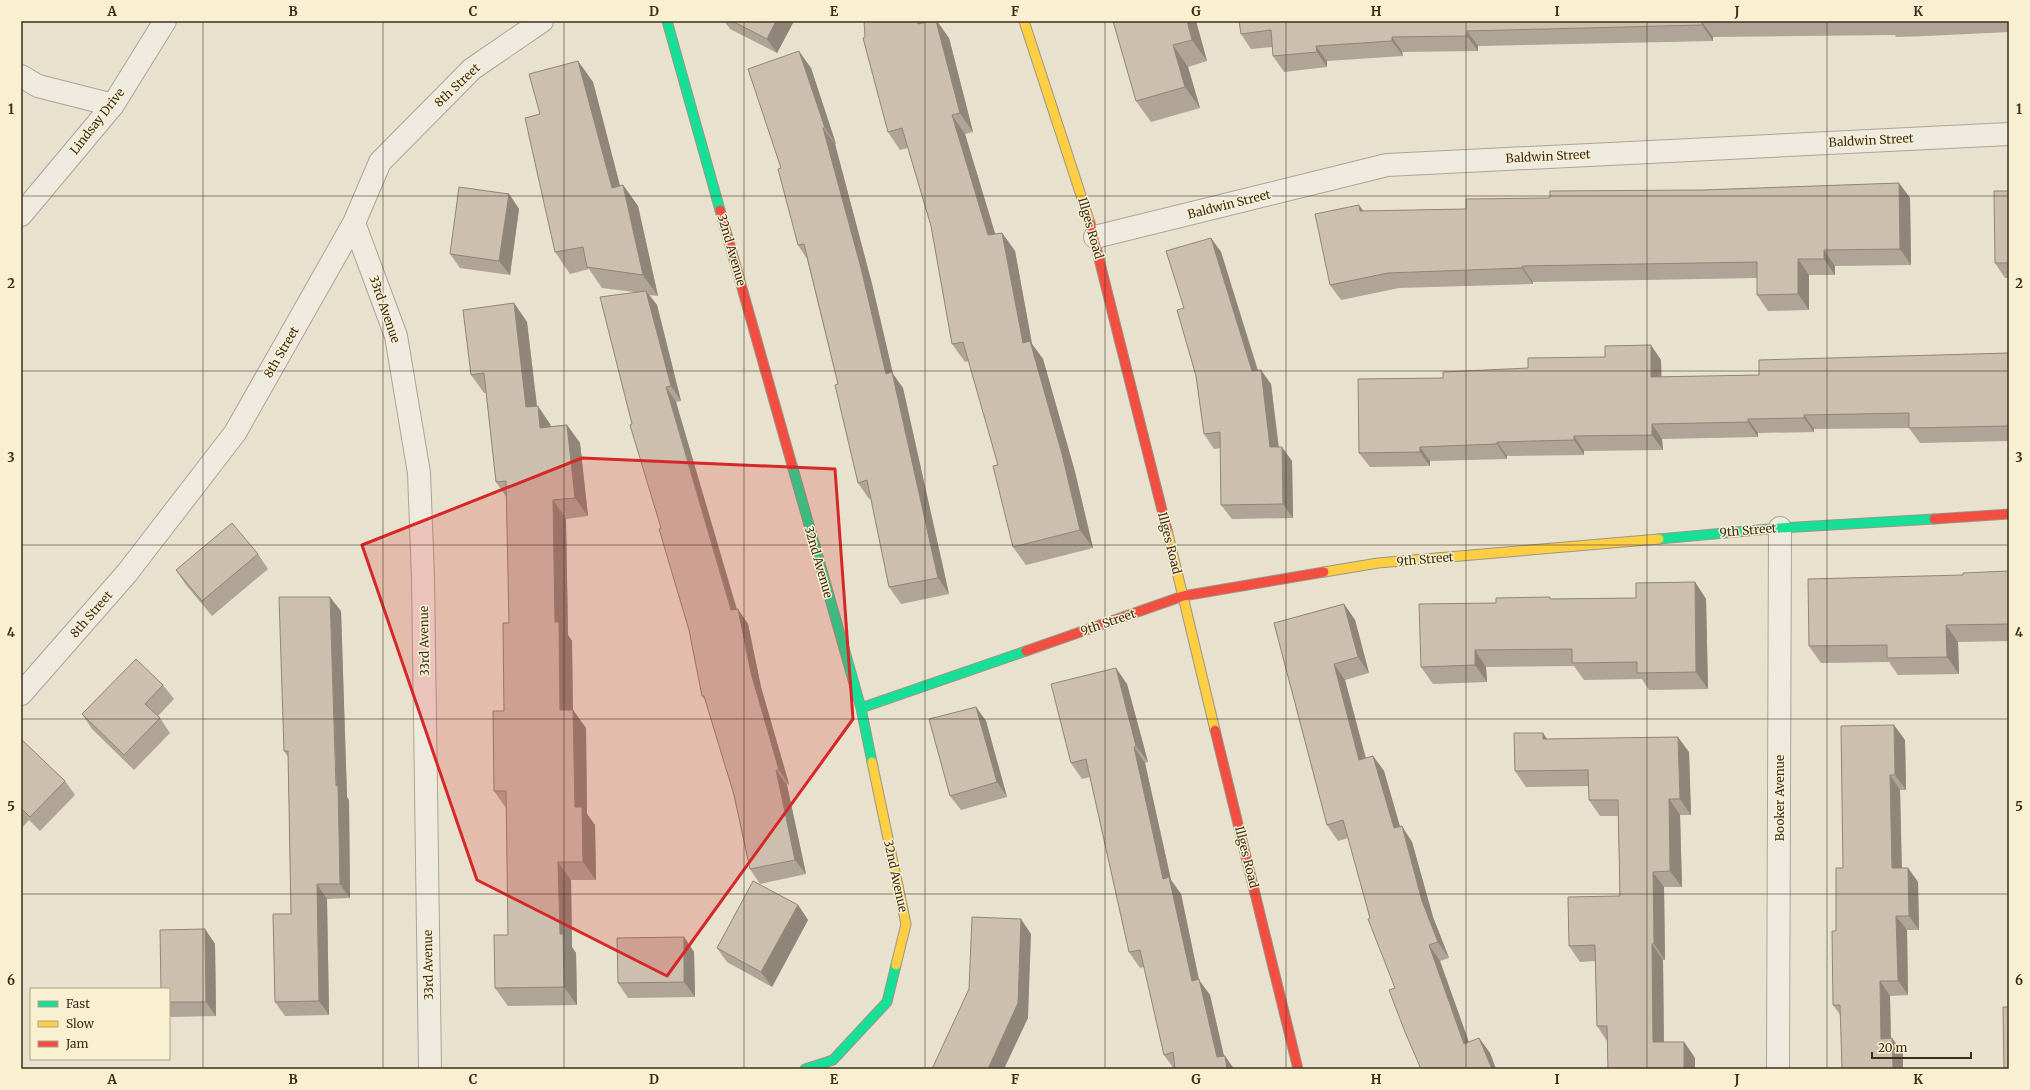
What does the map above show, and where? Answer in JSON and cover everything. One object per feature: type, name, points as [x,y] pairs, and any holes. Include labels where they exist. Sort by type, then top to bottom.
[{"type":"street","name":"Lindsay Drive","points":[[21,215],[113,105],[165,21]]},
{"type":"street","name":"8th Street","points":[[21,694],[127,573],[235,433],[354,223],[380,162],[472,69],[542,21]]},
{"type":"street","name":"32nd Avenue","points":[[667,21],[861,708],[906,924],[887,1002],[833,1060],[805,1069]]},
{"type":"street","name":"Illges Road","points":[[1024,21],[1095,237],[1298,1069]]},
{"type":"street","points":[[21,76],[38,86],[113,105]]},
{"type":"street","name":"Baldwin Street","points":[[1095,237],[1387,164],[2009,134]]},
{"type":"street","name":"33rd Avenue","points":[[354,223],[396,336],[419,473],[423,578],[430,1069]]},
{"type":"street","name":"9th Street","points":[[861,708],[1183,596],[1378,563],[1780,528],[2009,514]]},
{"type":"street","name":"Booker Avenue","points":[[1778,1069],[1780,528]]},
{"type":"highlighted area","points":[[582,458],[835,469],[853,719],[667,976],[477,880],[362,545]]},
{"type":"building","points":[[732,21],[776,21],[767,39]]},
{"type":"building","points":[[864,21],[918,21],[918,24],[936,21],[960,113],[952,115],[988,235],[1002,233],[1023,343],[1030,341],[1062,454],[1080,530],[1013,547],[993,466],[998,465],[963,342],[952,344],[931,226],[902,128],[888,132],[863,38],[865,37]]},
{"type":"building","points":[[1113,21],[1187,21],[1192,40],[1173,45],[1185,87],[1136,101]]},
{"type":"building","points":[[1239,21],[1747,21],[1702,22],[1702,25],[1467,31],[1467,36],[1392,37],[1392,41],[1316,46],[1317,52],[1273,56],[1271,30],[1241,34]]},
{"type":"building","points":[[799,51],[825,128],[823,128],[861,268],[886,374],[892,372],[938,578],[889,587],[867,480],[858,483],[835,385],[838,384],[804,244],[798,245],[778,169],[781,168],[748,69]]},
{"type":"building","points":[[578,61],[612,188],[623,185],[643,275],[587,267],[583,247],[555,252],[525,118],[540,114],[529,74]]},
{"type":"building","points":[[1899,183],[1900,249],[1824,250],[1824,259],[1798,259],[1798,294],[1757,295],[1757,262],[1522,266],[1522,268],[1388,273],[1330,285],[1315,214],[1359,205],[1360,211],[1466,209],[1466,199],[1550,198],[1550,191],[1703,190]]},
{"type":"building","points":[[459,187],[509,194],[499,261],[450,254]]},
{"type":"building","points":[[1994,191],[2009,191],[2009,263],[1995,263]]},
{"type":"building","points":[[1211,238],[1252,371],[1261,370],[1270,447],[1282,447],[1283,504],[1221,505],[1220,432],[1204,434],[1196,376],[1177,310],[1184,308],[1166,251]]},
{"type":"building","points":[[646,291],[671,386],[666,387],[731,610],[738,609],[751,673],[779,770],[776,770],[795,860],[750,869],[734,795],[704,696],[702,696],[689,630],[659,529],[661,528],[630,425],[632,424],[600,297]]},
{"type":"building","points":[[514,303],[526,407],[538,406],[540,428],[567,425],[575,498],[553,500],[555,622],[559,622],[560,710],[573,710],[575,807],[582,807],[583,862],[558,862],[560,934],[563,934],[564,987],[495,988],[494,935],[508,935],[506,791],[494,791],[493,711],[504,711],[503,623],[509,623],[506,481],[496,482],[484,373],[471,375],[463,310]]},
{"type":"building","points":[[1651,345],[1651,377],[1759,375],[1759,360],[2009,353],[2009,426],[1909,428],[1909,413],[1804,415],[1804,418],[1748,419],[1748,422],[1652,424],[1652,435],[1574,436],[1574,440],[1497,442],[1497,444],[1420,447],[1420,452],[1359,453],[1358,379],[1443,378],[1443,372],[1528,368],[1528,358],[1605,357],[1605,346]]},
{"type":"building","points":[[232,523],[258,554],[202,601],[176,570]]},
{"type":"building","points":[[2009,571],[2009,624],[1946,625],[1947,657],[1887,658],[1887,645],[1809,646],[1808,579],[1963,575],[1963,573]]},
{"type":"building","points":[[1695,582],[1696,672],[1637,673],[1637,662],[1572,663],[1572,649],[1475,650],[1475,665],[1421,667],[1419,604],[1496,603],[1496,598],[1636,598],[1636,583]]},
{"type":"building","points":[[279,597],[330,597],[336,786],[338,785],[340,884],[317,884],[319,1001],[275,1002],[273,914],[291,914],[288,751],[284,751]]},
{"type":"building","points":[[1344,604],[1358,657],[1334,664],[1359,760],[1373,756],[1394,828],[1402,826],[1422,901],[1438,942],[1429,945],[1464,1044],[1479,1038],[1492,1069],[1421,1069],[1389,990],[1395,988],[1368,919],[1370,918],[1343,820],[1327,825],[1274,623]]},
{"type":"building","points":[[136,659],[163,685],[145,704],[160,718],[124,755],[82,714]]},
{"type":"building","points":[[1116,668],[1136,746],[1134,747],[1163,879],[1169,877],[1192,981],[1199,979],[1217,1057],[1225,1056],[1227,1069],[1175,1069],[1173,1052],[1164,1055],[1140,950],[1129,952],[1086,759],[1071,763],[1051,684]]},
{"type":"building","points":[[976,707],[997,782],[950,796],[929,719]]},
{"type":"building","points":[[1894,725],[1895,775],[1890,775],[1892,868],[1908,868],[1909,916],[1896,916],[1898,981],[1880,981],[1881,1039],[1892,1038],[1893,1069],[1842,1069],[1840,1005],[1833,1005],[1832,931],[1836,931],[1836,868],[1843,868],[1841,726]]},
{"type":"building","points":[[1514,733],[1543,733],[1543,739],[1678,737],[1680,799],[1669,799],[1670,871],[1653,872],[1653,1042],[1684,1042],[1684,1069],[1608,1069],[1607,1026],[1597,1026],[1595,945],[1569,946],[1568,897],[1620,896],[1618,800],[1589,800],[1588,770],[1515,771]]},
{"type":"building","points":[[21,739],[65,781],[30,817],[21,808]]},
{"type":"building","points":[[753,881],[798,905],[761,972],[717,948]]},
{"type":"building","points":[[972,917],[1021,919],[1018,1003],[988,1069],[932,1069],[969,989]]},
{"type":"building","points":[[205,929],[206,1002],[170,1002],[170,988],[161,988],[160,930]]},
{"type":"building","points":[[684,937],[684,982],[618,983],[617,938]]},
{"type":"building","points":[[2003,1007],[2009,1007],[2009,1069],[2004,1069]]},
{"type":"traffic: fast","points":[[667,21],[720,210]]},
{"type":"traffic: fast","points":[[792,465],[861,708],[872,762]]},
{"type":"traffic: fast","points":[[1659,539],[1780,528],[1934,519]]},
{"type":"traffic: fast","points":[[861,708],[1026,651]]},
{"type":"traffic: fast","points":[[805,1069],[833,1060],[887,1002],[896,965]]},
{"type":"traffic: slow","points":[[1024,21],[1090,223]]},
{"type":"traffic: slow","points":[[1167,530],[1215,730]]},
{"type":"traffic: slow","points":[[1324,572],[1378,563],[1659,539]]},
{"type":"traffic: slow","points":[[872,762],[906,924],[896,965]]},
{"type":"traffic: jam","points":[[720,210],[792,465]]},
{"type":"traffic: jam","points":[[1090,223],[1167,530]]},
{"type":"traffic: jam","points":[[1934,519],[2009,514]]},
{"type":"traffic: jam","points":[[1026,651],[1183,596],[1324,572]]},
{"type":"traffic: jam","points":[[1215,730],[1298,1069]]}]
